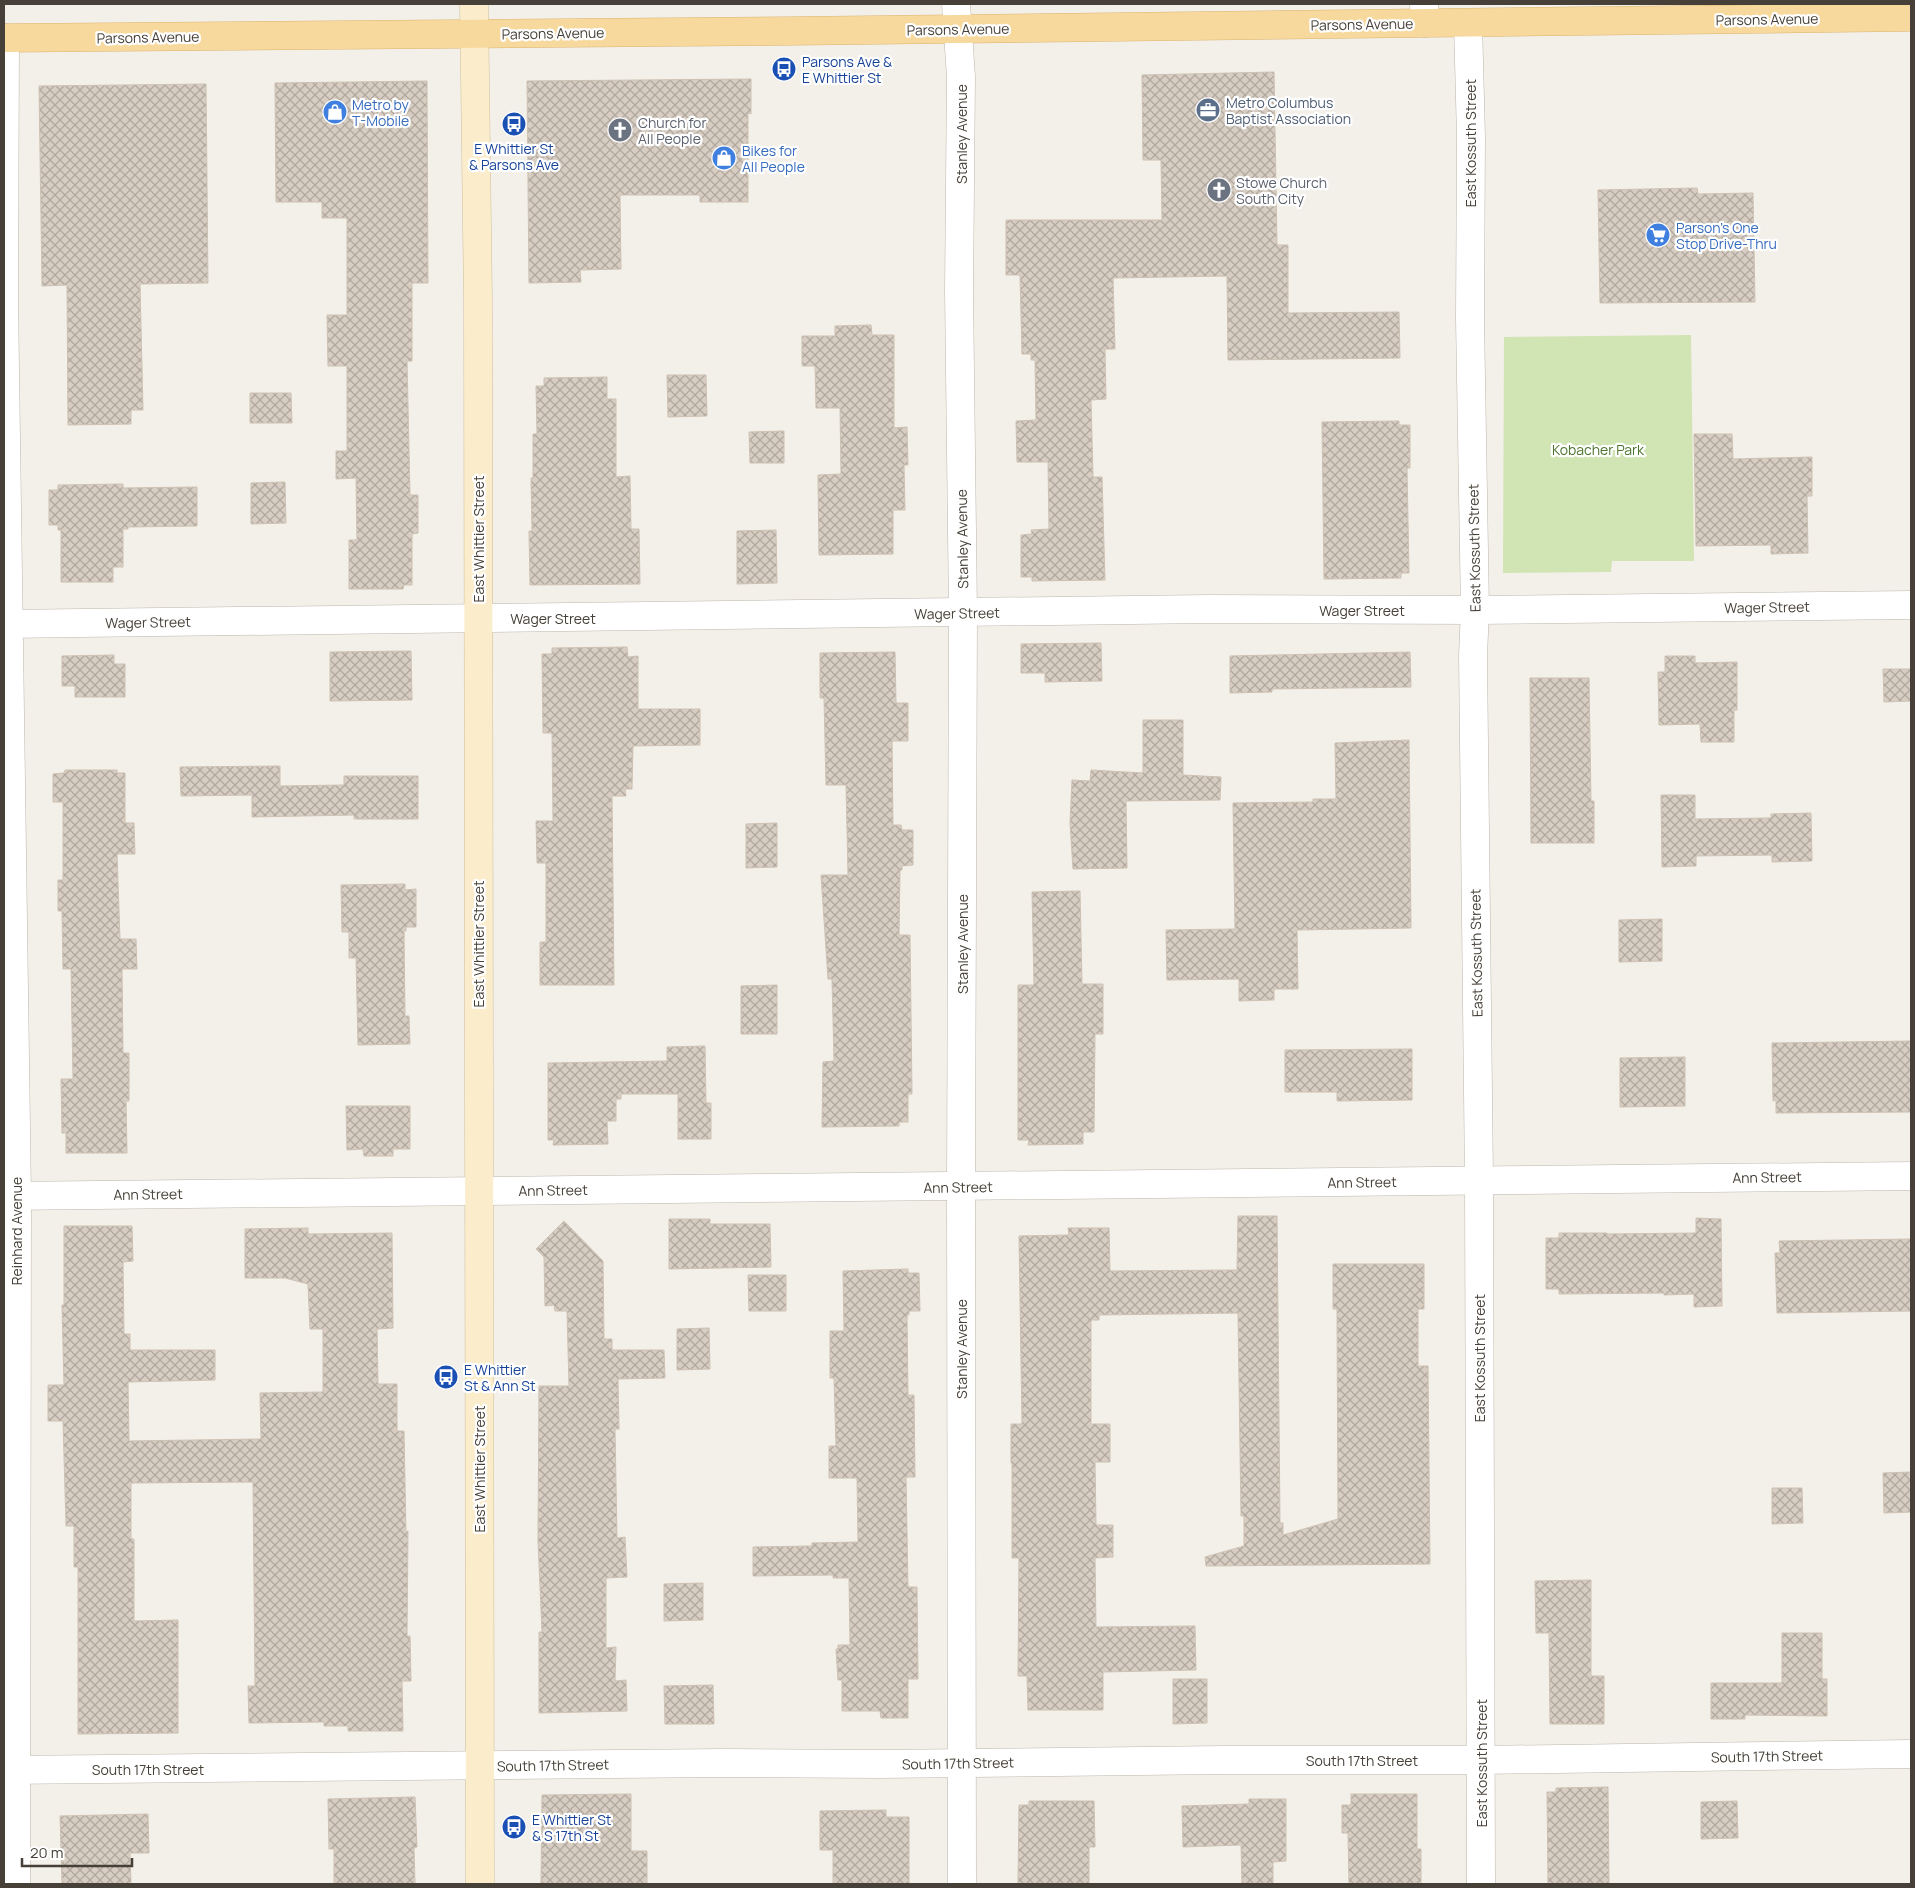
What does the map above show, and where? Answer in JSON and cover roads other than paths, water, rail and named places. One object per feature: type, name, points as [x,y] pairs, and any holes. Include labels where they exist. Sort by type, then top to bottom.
[{"type":"main road","name":"Parsons Avenue","points":[[4,38],[474,34],[957,16],[1425,14],[1468,23],[1911,17]]},
{"type":"street","name":"East Whittier Street","points":[[474,4],[478,300],[480,1884]]},
{"type":"street","name":"Stanley Avenue","points":[[957,16],[961,77],[960,291],[963,614],[961,1187],[962,1884]]},
{"type":"street","name":"East Kossuth Street","points":[[1468,23],[1471,137],[1470,319],[1475,610],[1479,1180],[1481,1884]]},
{"type":"street","name":"Reinhard Avenue","points":[[4,38],[10,1196],[10,1770],[16,1884]]},
{"type":"street","name":"Wager Street","points":[[6,624],[1208,610],[1475,610],[1911,605]]},
{"type":"street","name":"Ann Street","points":[[10,1196],[1911,1176]]},
{"type":"street","name":"South 17th Street","points":[[10,1770],[723,1763],[888,1764],[1223,1760],[1481,1760],[1911,1754]]},
{"type":"place","name":"Parsons Ave & E Whittier St","points":[[784,69]]},
{"type":"place","name":"Metro Columbus Baptist Association","points":[[1208,110]]},
{"type":"place","name":"Metro by T-Mobile","points":[[335,112]]},
{"type":"place","name":"E Whittier St & Parsons Ave","points":[[514,124]]},
{"type":"place","name":"Church for All People","points":[[620,130]]},
{"type":"place","name":"Bikes for All People","points":[[724,158]]},
{"type":"place","name":"Stowe Church South City","points":[[1219,190]]},
{"type":"place","name":"Parson's One Stop Drive-Thru","points":[[1658,235]]},
{"type":"place","name":"E Whittier St & Ann St","points":[[446,1377]]},
{"type":"place","name":"E Whittier St & S 17th St","points":[[514,1827]]},
{"type":"park label","name":"Kobacher Park","points":[[1598,449]]}]
